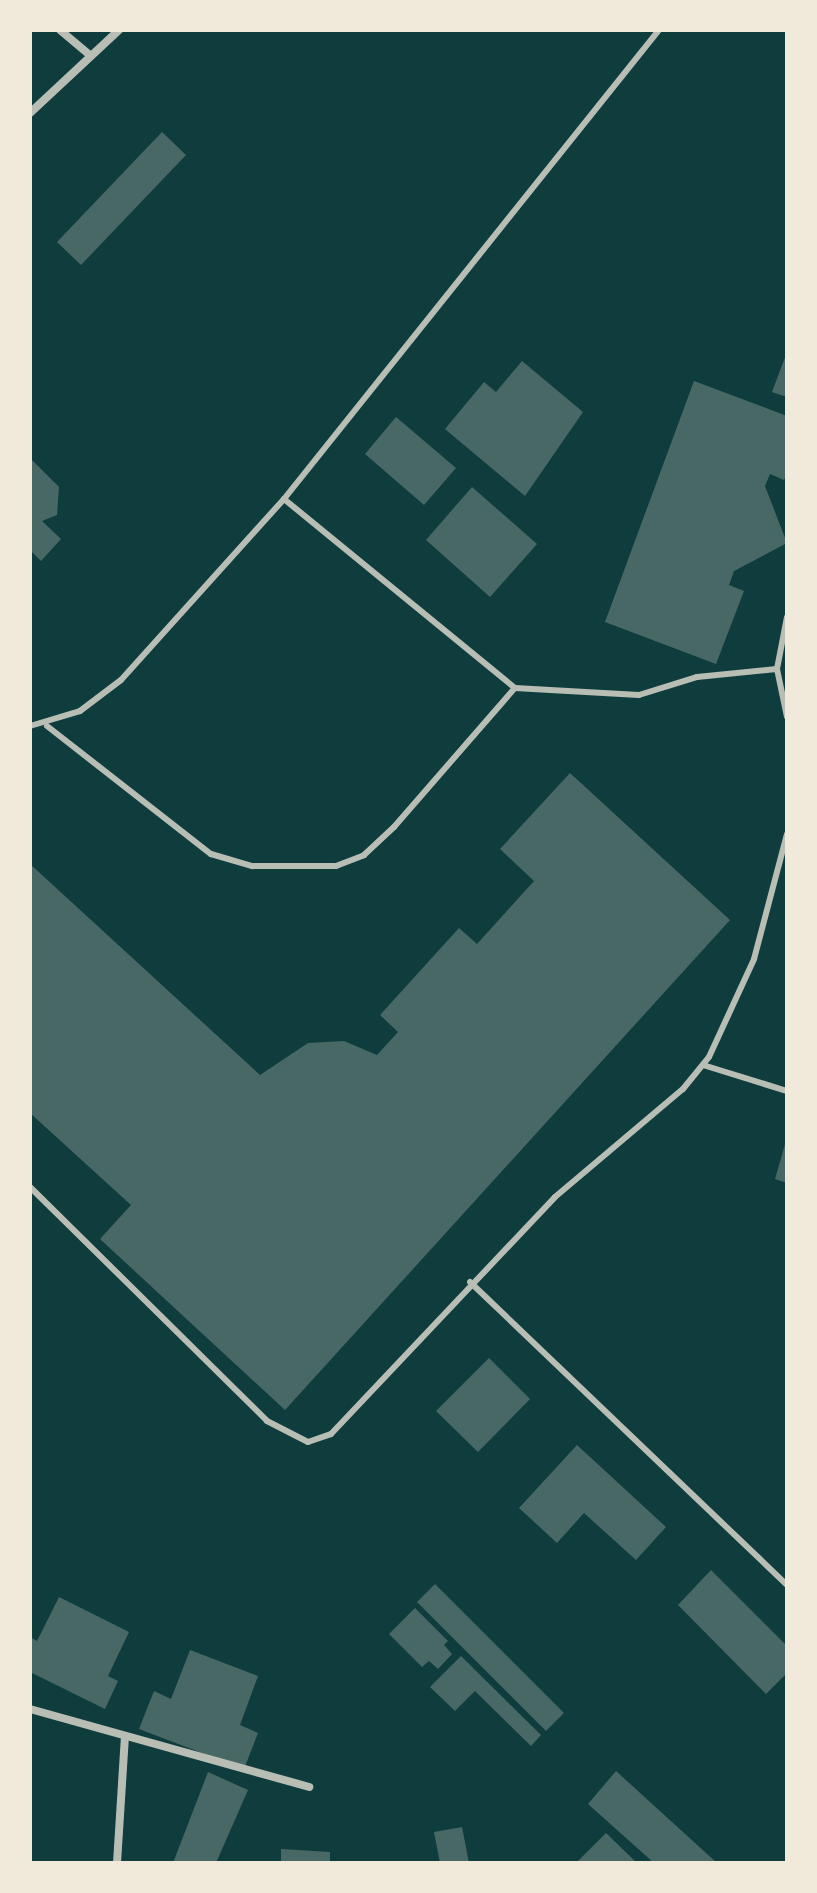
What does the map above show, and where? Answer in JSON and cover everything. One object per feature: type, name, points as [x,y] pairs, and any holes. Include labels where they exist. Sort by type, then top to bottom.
[{"type":"street","points":[[60,30],[91,56]]},
{"type":"street","points":[[30,113],[119,30]]},
{"type":"street","points":[[30,1709],[309,1787]]},
{"type":"street","points":[[117,1863],[125,1737]]},
{"type":"lane","points":[[30,726],[47,726],[121,680],[284,499],[659,30]]},
{"type":"lane","points":[[284,499],[515,688],[639,695],[697,677],[777,669]]},
{"type":"lane","points":[[787,617],[777,669],[787,717]]},
{"type":"lane","points":[[47,726],[211,854],[252,866],[336,866],[364,855],[394,827],[515,688]]},
{"type":"lane","points":[[30,1187],[267,1421],[308,1442],[331,1434],[470,1282],[703,1065],[754,959],[787,834]]},
{"type":"lane","points":[[703,1065],[787,1091]]},
{"type":"lane","points":[[470,1282],[787,1585]]},
{"type":"building","points":[[162,132],[186,155],[81,265],[57,242]]},
{"type":"building","points":[[787,352],[787,397],[772,392]]},
{"type":"building","points":[[522,361],[583,412],[525,496],[445,429],[484,382],[496,392]]},
{"type":"building","points":[[694,381],[787,416],[787,473],[784,480],[770,474],[765,486],[787,543],[734,571],[729,585],[744,591],[716,664],[605,622]]},
{"type":"building","points":[[396,417],[456,468],[424,505],[365,454]]},
{"type":"building","points":[[30,458],[59,487],[57,515],[42,521],[61,539],[41,561],[30,550]]},
{"type":"building","points":[[472,487],[537,544],[490,597],[426,540]]},
{"type":"building","points":[[570,773],[730,920],[285,1410],[100,1239],[131,1205],[30,1113],[30,864],[260,1075],[308,1043],[344,1041],[377,1055],[398,1032],[380,1015],[459,928],[477,944],[534,881],[500,849]]},
{"type":"building","points":[[787,1141],[787,1183],[775,1179]]},
{"type":"building","points":[[489,1358],[530,1399],[478,1452],[436,1411]]},
{"type":"building","points":[[577,1445],[666,1527],[636,1560],[584,1513],[557,1543],[519,1508]]},
{"type":"building","points":[[711,1570],[787,1646],[787,1673],[766,1694],[678,1605]]},
{"type":"building","points":[[435,1584],[564,1713],[546,1731],[417,1602]]},
{"type":"building","points":[[59,1597],[129,1632],[108,1676],[118,1681],[105,1709],[30,1672],[30,1637],[37,1641]]},
{"type":"building","points":[[415,1608],[448,1641],[444,1645],[452,1654],[438,1669],[429,1661],[422,1667],[389,1634]]},
{"type":"building","points":[[190,1650],[258,1676],[240,1725],[258,1733],[244,1769],[139,1729],[154,1691],[171,1699]]},
{"type":"building","points":[[461,1656],[541,1735],[531,1746],[475,1691],[455,1711],[430,1687]]},
{"type":"building","points":[[616,1771],[717,1863],[654,1863],[588,1804]]},
{"type":"building","points":[[208,1772],[248,1790],[216,1863],[173,1863]]},
{"type":"building","points":[[462,1827],[469,1863],[440,1863],[434,1832]]},
{"type":"building","points":[[606,1833],[637,1863],[576,1863]]},
{"type":"building","points":[[281,1849],[330,1852],[330,1863],[281,1863]]}]
